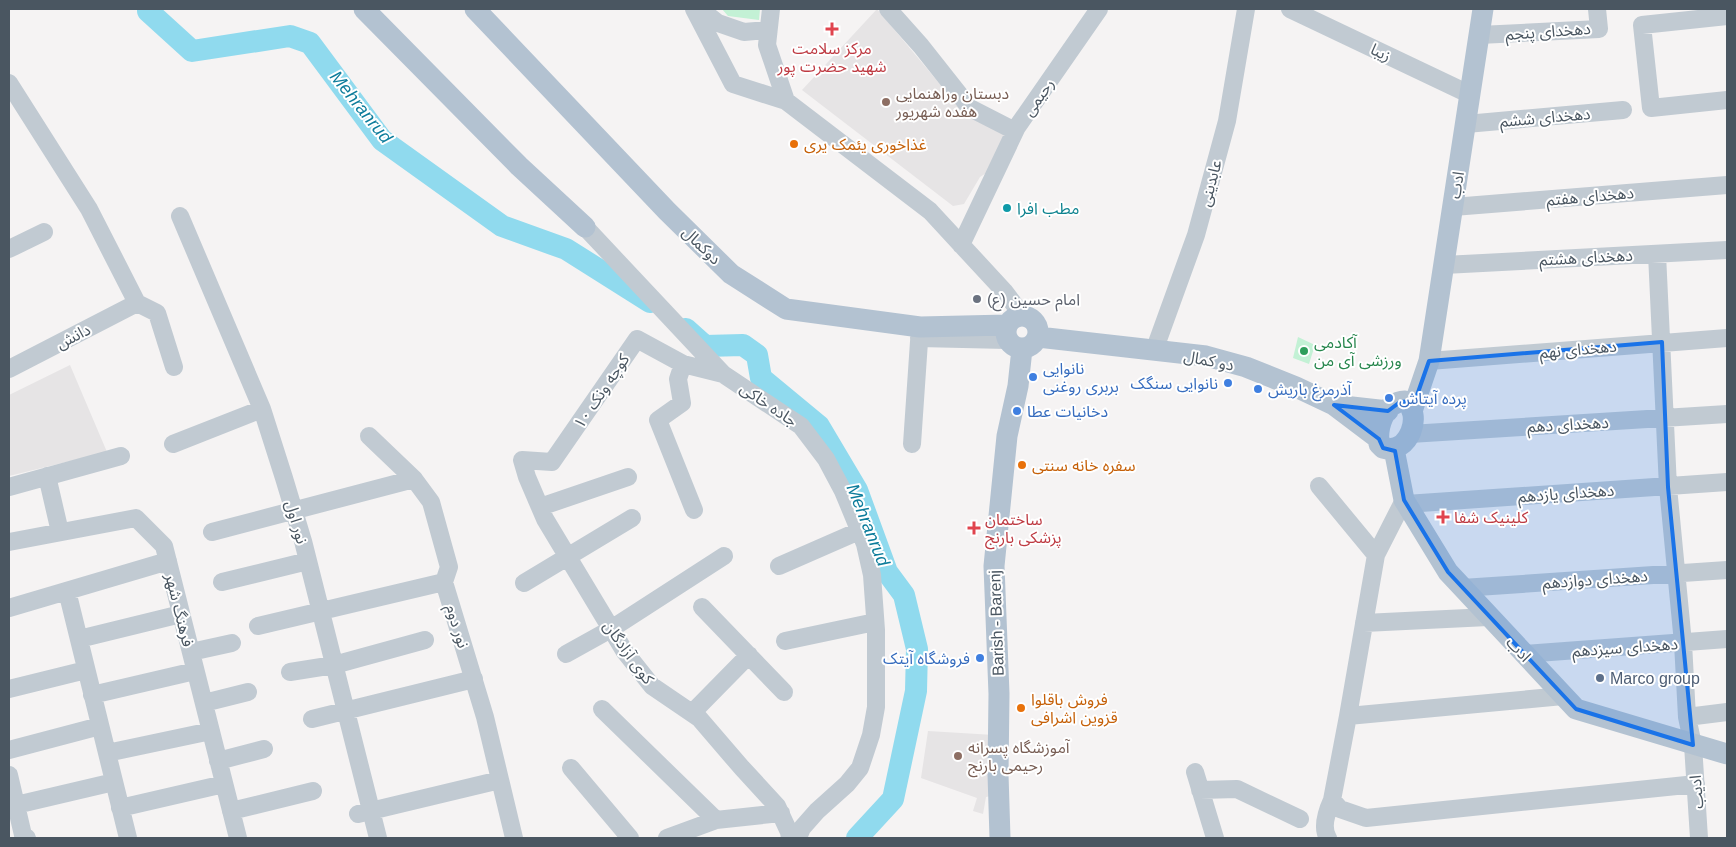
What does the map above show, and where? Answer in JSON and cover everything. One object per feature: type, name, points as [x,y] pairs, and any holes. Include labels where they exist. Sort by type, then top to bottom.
[{"type":"main road","points":[[364,9],[519,166],[585,227]]},
{"type":"main road","name":"دوکمال","points":[[475,9],[667,211],[731,274],[786,309],[920,332],[1023,332]]},
{"type":"main road","name":"ادب","points":[[1429,361],[1483,9]]},
{"type":"main road","name":"دو کمال","points":[[1023,332],[1062,332],[1077,340],[1206,356],[1246,367],[1334,405]]},
{"type":"main road","name":"Barish - Barenj","points":[[1000,838],[998,774],[999,694],[994,566],[1007,436],[1018,386],[1023,332]]},
{"type":"main road","points":[[1387,444],[1380,424],[1384,415],[1400,408],[1429,361]]},
{"type":"main road","points":[[1334,405],[1400,408],[1413,420],[1410,434],[1401,446],[1387,444],[1334,405]]},
{"type":"main road","name":"ادب","points":[[1387,444],[1405,502],[1448,572],[1576,710],[1727,754]]},
{"type":"street","points":[[694,9],[733,84],[786,102],[930,211],[1004,292],[1023,332]]},
{"type":"street","points":[[700,9],[718,23],[744,32],[768,30]]},
{"type":"street","points":[[771,9],[767,44],[786,102]]},
{"type":"street","points":[[888,9],[921,46],[970,108],[1015,131]]},
{"type":"street","name":"رحیمی","points":[[961,245],[1015,131],[1099,9]]},
{"type":"street","name":"عابدینی","points":[[1154,351],[1199,226],[1227,121],[1246,9]]},
{"type":"street","name":"زیبا","points":[[1290,9],[1471,95]]},
{"type":"street","name":"دهخدای پنجم","points":[[1479,35],[1598,29],[1597,9]]},
{"type":"street","points":[[1727,16],[1642,25],[1651,108],[1727,100]]},
{"type":"street","points":[[9,83],[88,209],[137,303],[157,313],[174,367]]},
{"type":"street","name":"دهخدای ششم","points":[[1466,124],[1623,110]]},
{"type":"street","name":"دهخدای هفتم","points":[[1453,207],[1727,185]]},
{"type":"street","name":"نور اول","points":[[180,216],[262,409],[294,512],[321,612],[346,711],[365,813],[378,838]]},
{"type":"street","name":"جاده خاکی","points":[[585,227],[723,374],[801,426],[826,459],[843,491],[865,544],[872,575],[875,622],[876,707],[871,735],[860,768],[847,784],[817,810],[802,828],[798,838]]},
{"type":"street","points":[[9,248],[44,232]]},
{"type":"street","name":"دهخدای هشتم","points":[[1444,265],[1727,250]]},
{"type":"street","name":"ادیب","points":[[1657,254],[1668,486],[1677,573],[1687,717],[1693,745],[1700,838]]},
{"type":"street","name":"دانش","points":[[9,369],[137,303]]},
{"type":"street","points":[[912,444],[920,332]]},
{"type":"street","name":"کوچه ونک ۱۰","points":[[522,460],[552,462],[636,338],[683,364]]},
{"type":"street","name":"دهخدای نهم","points":[[1429,361],[1727,338]]},
{"type":"street","points":[[694,510],[658,420],[682,403],[678,378],[683,364],[723,374]]},
{"type":"street","points":[[173,444],[262,409]]},
{"type":"street","name":"دهخدای دهم","points":[[1410,434],[1727,414]]},
{"type":"street","name":"نور دوم","points":[[369,436],[414,479],[431,502],[449,567],[444,582],[486,717],[514,838]]},
{"type":"street","points":[[9,487],[121,456]]},
{"type":"street","name":"کوی آزادگان","points":[[522,460],[545,519],[625,652],[652,686],[699,718],[777,806],[790,838]]},
{"type":"street","points":[[47,476],[60,532]]},
{"type":"street","points":[[540,507],[628,477]]},
{"type":"street","points":[[212,532],[414,479]]},
{"type":"street","name":"دهخدای یازدهم","points":[[1405,502],[1727,482]]},
{"type":"street","points":[[1319,486],[1376,555]]},
{"type":"street","points":[[1328,838],[1326,835],[1326,815],[1332,800],[1376,555],[1405,502]]},
{"type":"street","name":"فرهنگ شهر","points":[[9,542],[136,518],[164,546],[238,838]]},
{"type":"street","points":[[524,583],[632,518]]},
{"type":"street","points":[[779,566],[859,531]]},
{"type":"street","points":[[566,654],[610,629],[724,556]]},
{"type":"street","points":[[9,608],[168,561]]},
{"type":"street","points":[[222,582],[308,562]]},
{"type":"street","name":"دهخدای دوازدهم","points":[[1462,588],[1727,570]]},
{"type":"street","points":[[258,626],[444,582]]},
{"type":"street","points":[[67,591],[128,838]]},
{"type":"street","points":[[702,607],[784,692]]},
{"type":"street","points":[[79,639],[181,614]]},
{"type":"street","points":[[1364,623],[1488,617]]},
{"type":"street","points":[[785,641],[875,622]]},
{"type":"street","name":"دهخدای سیزدهم","points":[[1523,654],[1727,639]]},
{"type":"street","points":[[290,672],[334,664],[425,640]]},
{"type":"street","points":[[191,652],[232,643]]},
{"type":"street","points":[[692,713],[749,655]]},
{"type":"street","points":[[9,689],[86,670]]},
{"type":"street","points":[[92,695],[195,671]]},
{"type":"street","points":[[312,719],[474,679]]},
{"type":"street","points":[[204,703],[248,692]]},
{"type":"street","points":[[1348,716],[1564,696]]},
{"type":"street","points":[[602,709],[716,820]]},
{"type":"street","points":[[1687,717],[1727,712]]},
{"type":"street","points":[[9,750],[100,726]]},
{"type":"street","points":[[107,753],[211,731]]},
{"type":"street","points":[[218,761],[264,749]]},
{"type":"street","points":[[571,768],[630,838]]},
{"type":"street","points":[[1195,772],[1215,838]]},
{"type":"street","points":[[9,779],[16,805],[20,837]]},
{"type":"street","points":[[365,813],[500,780]]},
{"type":"street","points":[[16,805],[114,782]]},
{"type":"street","points":[[120,808],[224,784]]},
{"type":"street","points":[[1332,800],[1340,809],[1366,818],[1696,784]]},
{"type":"street","points":[[1200,790],[1237,789],[1300,818]]},
{"type":"street","points":[[231,811],[313,791]]},
{"type":"street","points":[[667,838],[716,820],[780,814]]},
{"type":"highlighted area","points":[[1662,342],[1668,487],[1693,745],[1576,709],[1448,572],[1404,500],[1395,451],[1383,448],[1379,439],[1334,405],[1388,411],[1400,402],[1415,401],[1429,361]]},
{"type":"shaded area","name":"دبستان وراهنمایی هفده شهریور","points":[[877,9],[965,114],[1011,132],[994,168],[980,177],[964,204],[953,206],[802,90]]},
{"type":"shaded area","points":[[70,365],[107,452],[9,476],[9,395]]},
{"type":"shaded area","name":"آموزشگاه پسرانه رحیمی بارنج","points":[[928,731],[994,735],[991,796],[986,797],[983,814],[973,811],[977,798],[921,778]]},
{"type":"green space","points":[[722,9],[760,9],[759,20],[728,16]]},
{"type":"green space","name":"آکادمی ورزشی آی من","points":[[1298,337],[1315,345],[1309,364],[1293,358]]},
{"type":"waterway","name":"Mehranrud","points":[[148,9],[192,51],[290,36],[310,43],[382,140],[502,226],[566,249],[650,302]]},
{"type":"waterway","name":"Mehranrud","points":[[686,329],[705,346],[743,345],[757,355],[761,378],[819,426],[857,490],[887,572],[904,595],[917,649],[916,691],[893,799],[857,838]]},
{"type":"place","name":"مرکز سلامت شهید حضرت پور","points":[[832,29]]},
{"type":"place","name":"دبستان وراهنمایی هفده شهریور","points":[[886,102]]},
{"type":"place","name":"غذاخوری یئمک یری","points":[[794,144]]},
{"type":"place","name":"مطب افرا","points":[[1007,208]]},
{"type":"place","name":"امام حسین (ع)","points":[[977,299]]},
{"type":"place","name":"آکادمی ورزشی آی من","points":[[1304,351]]},
{"type":"place","name":"نانوایی بربری روغنی","points":[[1033,377]]},
{"type":"place","name":"نانوایی سنگک","points":[[1228,383]]},
{"type":"place","name":"آذرمرغ باریش","points":[[1258,389]]},
{"type":"place","name":"پرده‌ آیتاش","points":[[1389,398]]},
{"type":"place","name":"دخانیات عطا","points":[[1017,411]]},
{"type":"place","name":"سفره خانه سنتی","points":[[1022,465]]},
{"type":"place","name":"کلینیک شفا","points":[[1443,517]]},
{"type":"place","name":"ساختمان پزشکی بارنج","points":[[974,528]]},
{"type":"place","name":"فروشگاه آیتک","points":[[980,658]]},
{"type":"place","name":"Marco group","points":[[1600,678]]},
{"type":"place","name":"فروش باقلوا قزوین اشرافی","points":[[1021,708]]},
{"type":"place","name":"آموزشگاه پسرانه رحیمی بارنج","points":[[958,756]]}]
